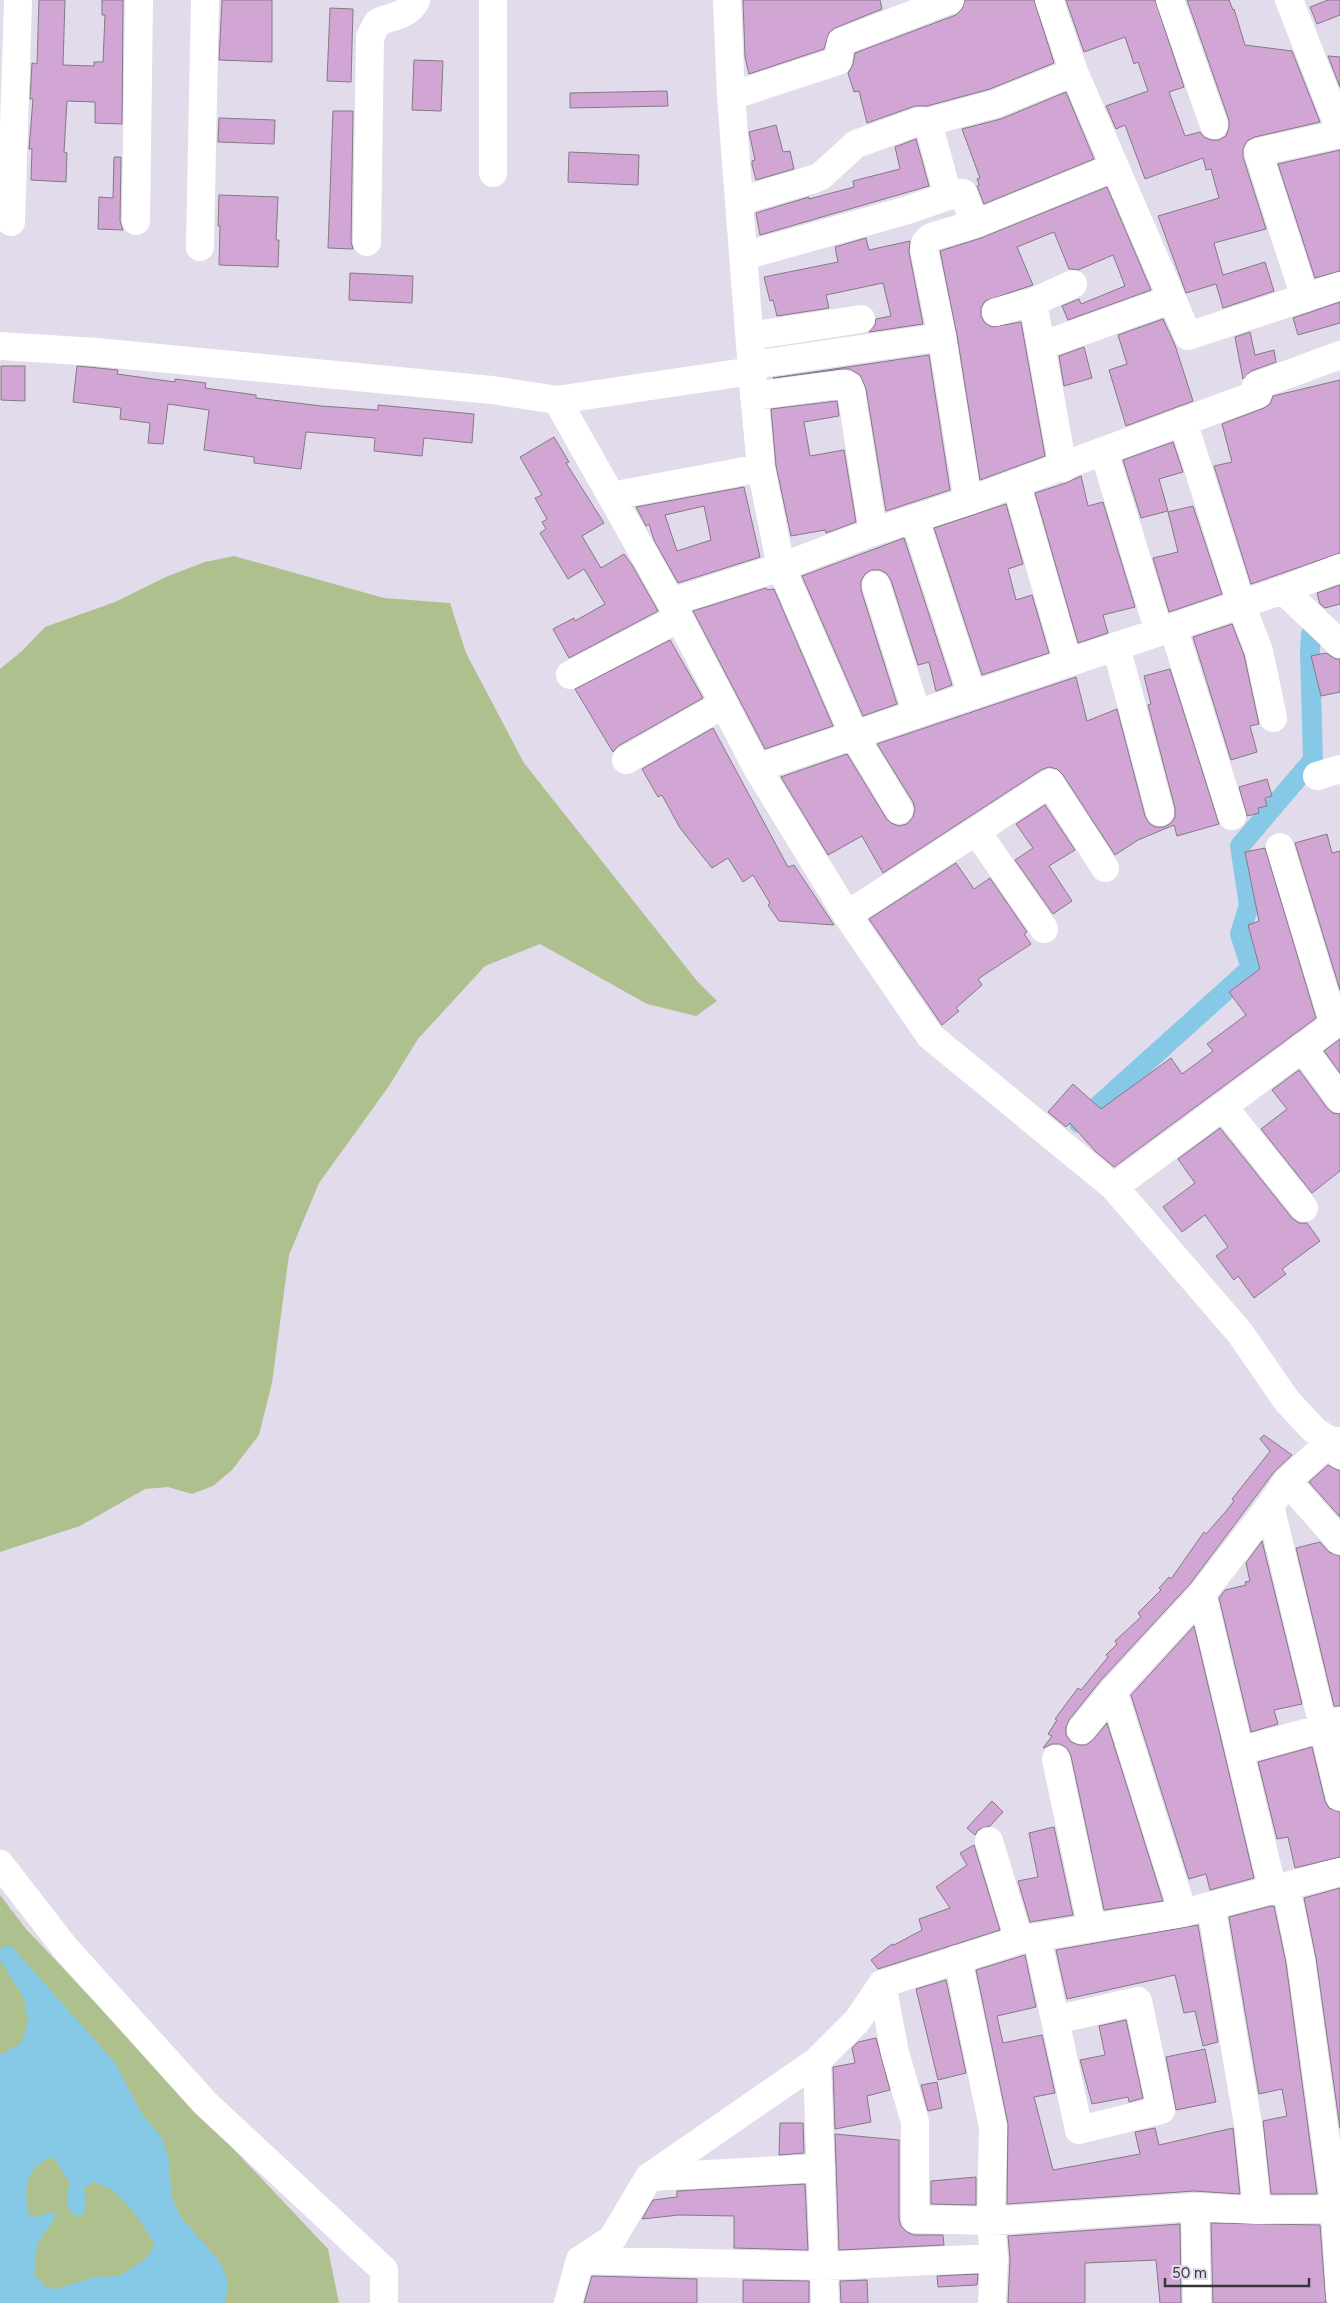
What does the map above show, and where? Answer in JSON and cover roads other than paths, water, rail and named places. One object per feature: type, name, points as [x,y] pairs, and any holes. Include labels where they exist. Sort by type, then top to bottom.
[{"type":"street","points":[[11,222],[18,0]]},
{"type":"street","points":[[136,221],[139,0]]},
{"type":"street","points":[[200,247],[205,0]]},
{"type":"street","points":[[367,242],[370,37],[377,24],[402,15],[410,9],[416,0]]},
{"type":"street","points":[[493,0],[493,172]]},
{"type":"street","points":[[727,0],[731,96],[753,377],[762,468],[781,567],[854,735],[899,810]]},
{"type":"street","points":[[731,96],[838,61],[841,42],[897,10],[950,0]]},
{"type":"street","points":[[1049,0],[1074,72],[1188,336],[1340,286]]},
{"type":"street","points":[[1170,0],[1214,124]]},
{"type":"street","points":[[1289,0],[1340,130]]},
{"type":"street","points":[[740,201],[814,179],[856,144],[920,121],[928,122],[995,104],[1074,72]]},
{"type":"street","points":[[928,122],[948,196]]},
{"type":"street","points":[[1305,298],[1258,152],[1340,134]]},
{"type":"street","points":[[968,501],[942,337],[924,246],[928,239],[974,224],[1115,167]]},
{"type":"street","points":[[744,256],[963,193],[974,224]]},
{"type":"street","points":[[996,312],[1033,302],[1073,284]]},
{"type":"street","points":[[1041,346],[1172,299]]},
{"type":"street","points":[[1033,302],[1062,468]]},
{"type":"street","points":[[750,336],[860,319]]},
{"type":"street","points":[[0,346],[145,356],[492,390],[558,400],[753,377],[942,337]]},
{"type":"street","points":[[570,675],[675,610],[873,532],[915,520],[1062,468],[1258,394],[1256,386],[1340,355]]},
{"type":"street","points":[[753,377],[844,384],[849,386],[873,532]]},
{"type":"street","points":[[558,400],[675,610],[757,768],[847,915],[930,1036],[1114,1187],[1240,1333],[1287,1402],[1315,1431],[1337,1445],[1287,1481],[1202,1594],[1113,1690],[1081,1730]]},
{"type":"street","points":[[1183,421],[1241,604],[1259,652],[1273,718]]},
{"type":"street","points":[[1104,452],[1232,816]]},
{"type":"street","points":[[611,496],[762,468]]},
{"type":"street","points":[[1016,483],[1068,662]]},
{"type":"street","points":[[915,520],[972,695]]},
{"type":"street","points":[[757,768],[1283,590],[1340,568]]},
{"type":"street","points":[[876,584],[917,714]]},
{"type":"street","points":[[1283,590],[1340,644]]},
{"type":"street","points":[[1116,646],[1160,812]]},
{"type":"street","points":[[626,760],[724,704]]},
{"type":"street","points":[[847,915],[1050,784],[1105,868]]},
{"type":"street","points":[[976,832],[1044,929]]},
{"type":"street","points":[[1114,1187],[1337,1022],[1280,847]]},
{"type":"street","points":[[1302,1047],[1340,1099]]},
{"type":"street","points":[[1223,1106],[1304,1208]]},
{"type":"street","points":[[1287,1481],[1340,1541]]},
{"type":"street","points":[[1270,1506],[1332,1725],[1340,1797]]},
{"type":"street","points":[[1202,1594],[1240,1751],[1301,1960],[1332,2139],[1338,2209],[1340,2296]]},
{"type":"street","points":[[1113,1690],[1183,1913]]},
{"type":"street","points":[[1240,1751],[1332,1725]]},
{"type":"street","points":[[1056,1759],[1092,1928]]},
{"type":"street","points":[[990,1840],[1028,1939],[1055,2020],[1079,2130],[1161,2110],[1138,2001],[1055,2020]]},
{"type":"street","points":[[0,1864],[66,1949],[205,2103],[384,2270],[384,2303]]},
{"type":"street","points":[[568,2303],[580,2260],[612,2238],[649,2177],[817,2061],[857,2021],[882,1984],[958,1959],[1028,1939],[1183,1913],[1340,1872]]},
{"type":"street","points":[[1211,1906],[1249,2130],[1257,2210]]},
{"type":"street","points":[[958,1959],[993,2128],[991,2222],[994,2258],[992,2303]]},
{"type":"street","points":[[882,1984],[895,2053],[915,2122],[915,2219],[991,2222],[1195,2208],[1257,2210],[1338,2209]]},
{"type":"street","points":[[817,2061],[825,2303]]},
{"type":"street","points":[[649,2177],[821,2168]]},
{"type":"street","points":[[1195,2208],[1197,2303]]},
{"type":"street","points":[[580,2260],[824,2266],[994,2258]]},
{"type":"water","points":[[4,1946],[11,1946],[115,2063],[142,2114],[162,2138],[168,2156],[172,2198],[180,2216],[220,2262],[228,2282],[225,2303],[0,2303],[0,2055],[21,2043],[28,2023],[24,1998],[0,1960],[0,1950]],"holes":[[[53,2157],[70,2183],[67,2204],[74,2216],[82,2215],[86,2206],[84,2188],[93,2182],[104,2186],[122,2198],[155,2244],[147,2258],[120,2276],[96,2277],[56,2289],[46,2288],[34,2274],[37,2244],[57,2215],[51,2212],[37,2217],[29,2215],[26,2196],[28,2180],[37,2166]]]},
{"type":"waterway","points":[[1079,1123],[1251,968],[1240,934],[1249,905],[1240,846],[1313,760],[1311,634]]}]
